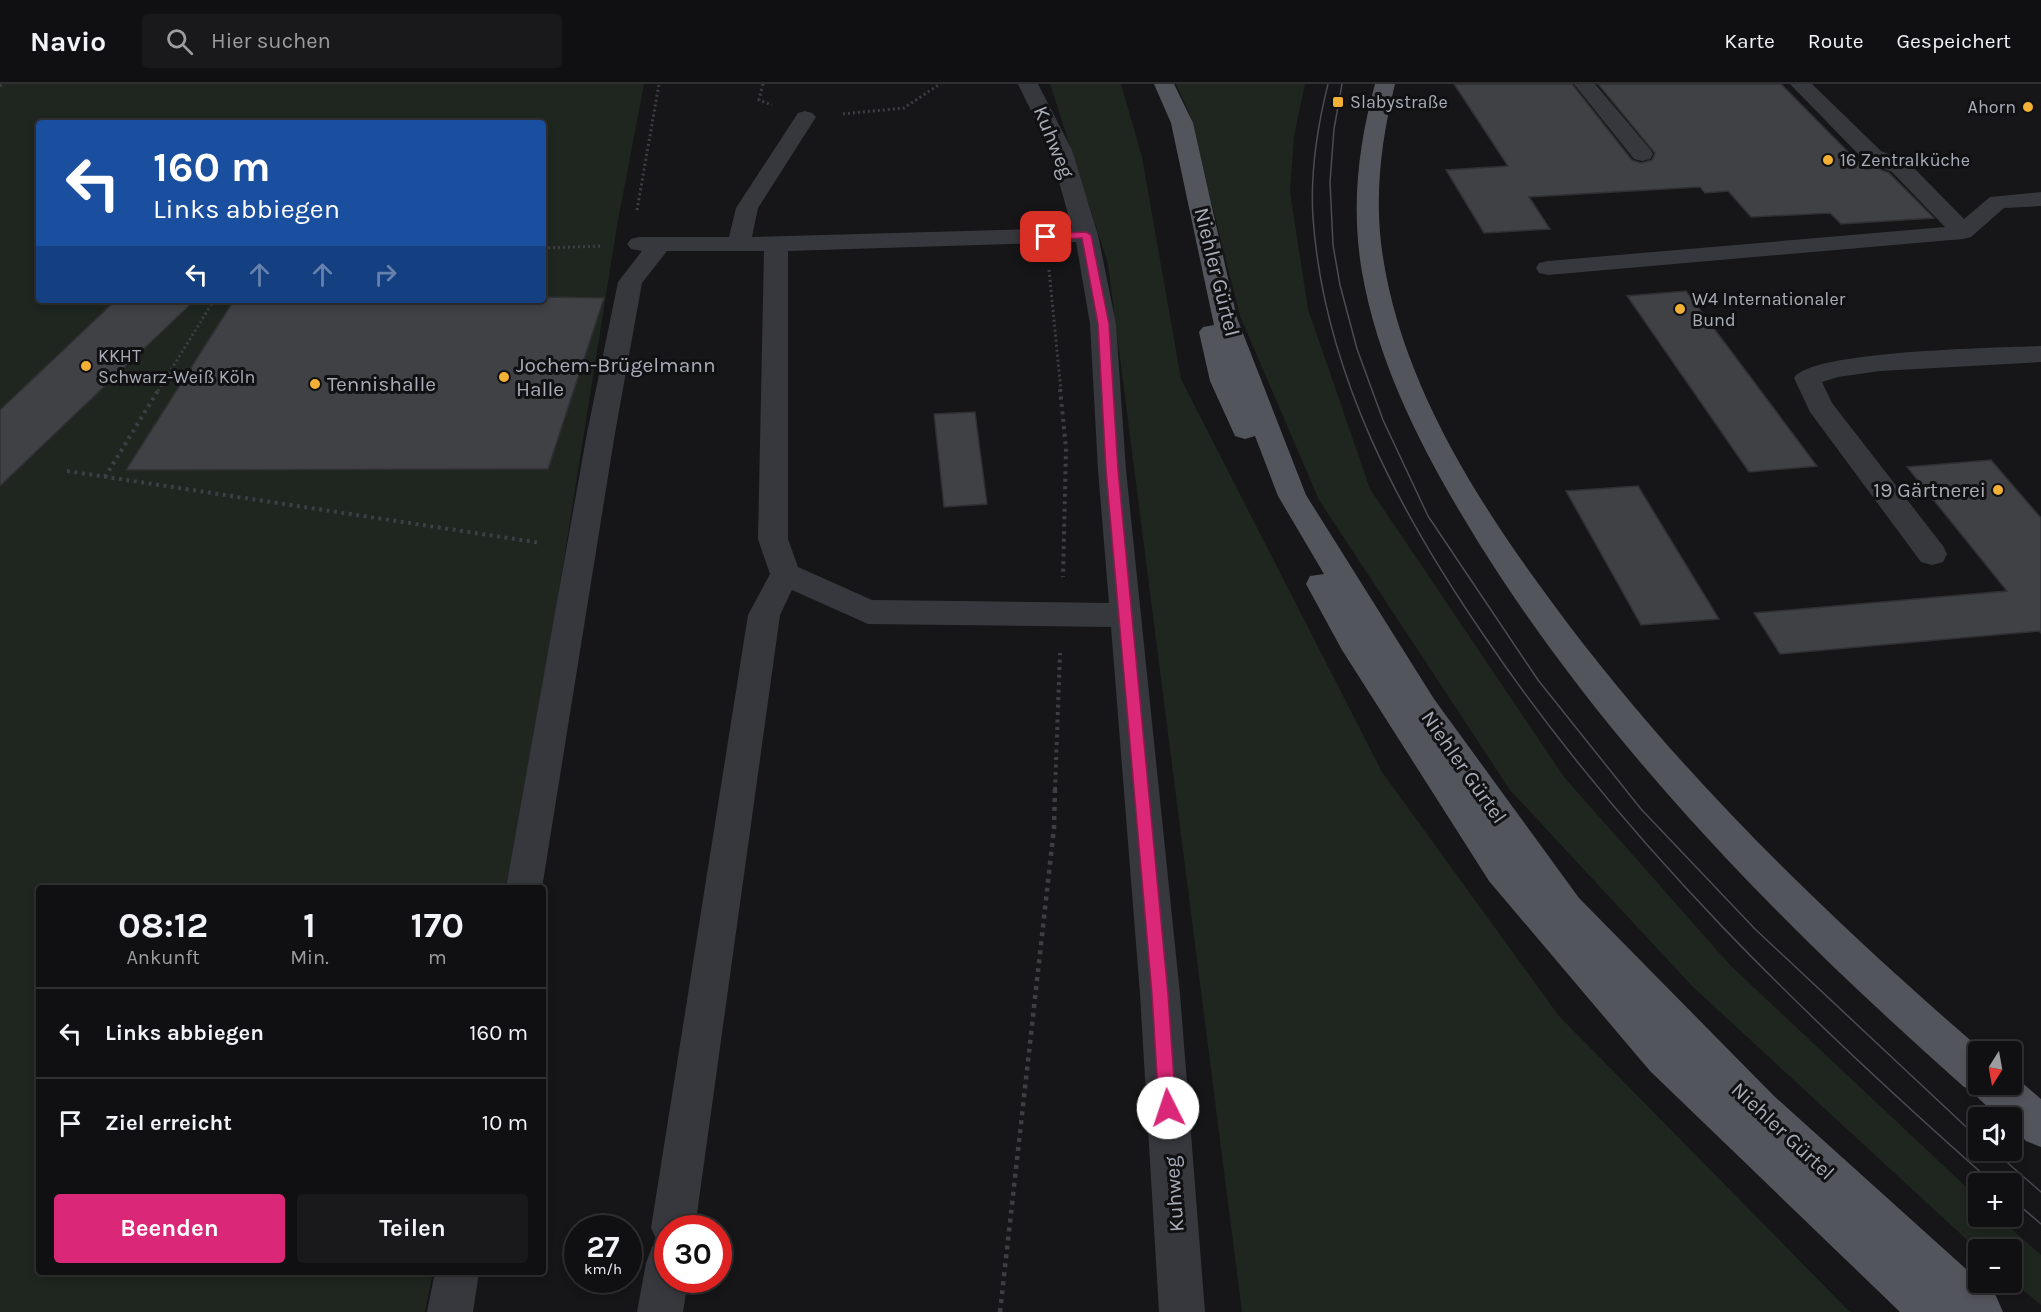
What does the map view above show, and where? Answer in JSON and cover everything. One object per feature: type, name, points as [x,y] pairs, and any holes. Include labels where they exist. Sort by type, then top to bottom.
[{"type":"main road","name":"Niehler Gürtel","points":[[1147,84],[1166,126],[1223,381],[1284,518],[1359,651],[1502,870],[1664,1057],[1933,1312]]},
{"type":"main road","name":"Niehler Gürtel","points":[[1164,84],[1182,123],[1224,318],[1292,496],[1422,708],[1566,910],[1759,1111],[1980,1312]]},
{"type":"main road","points":[[1385,84],[1370,141],[1367,180],[1368,223],[1380,298],[1410,387],[1445,461],[1478,518],[1558,637],[1641,739],[1749,858],[1866,972],[1968,1064]]},
{"type":"main road","points":[[2005,1095],[2041,1126]]},
{"type":"street","name":"Kuhweg","points":[[1028,84],[1061,150],[1086,235],[1103,324],[1112,470],[1160,994],[1182,1312]]},
{"type":"street","points":[[1584,84],[1642,154]]},
{"type":"street","points":[[1800,84],[1873,156],[1900,166],[1963,232]]},
{"type":"street","points":[[739,244],[747,208],[805,117]]},
{"type":"street","points":[[1548,268],[1963,232],[1998,202],[2041,199]]},
{"type":"street","points":[[525,885],[601,433],[630,282],[646,244],[776,244],[1086,235]]},
{"type":"street","points":[[776,244],[772,539],[785,574],[868,612],[1125,615]]},
{"type":"street","points":[[1932,555],[1820,406],[1807,378],[1835,369],[1880,363],[2041,354]]},
{"type":"street","points":[[675,1215],[764,615],[785,574]]},
{"type":"street","points":[[450,1312],[456,1275]]},
{"type":"street","points":[[660,1312],[663,1293]]},
{"type":"path","points":[[0,86],[4,84]]},
{"type":"path","points":[[546,248],[646,244],[659,84]]},
{"type":"path","points":[[805,117],[904,108],[940,84]]},
{"type":"path","points":[[1000,1312],[1053,828],[1066,448],[1046,237]]},
{"type":"path","points":[[105,477],[212,303]]},
{"type":"path","points":[[67,471],[583,550]]},
{"type":"shaded area","points":[[0,84],[644,84],[617,226],[547,666],[507,885],[36,885],[36,1275],[432,1275],[425,1312],[0,1312]]},
{"type":"shaded area","points":[[1050,84],[1121,84],[1142,157],[1181,379],[1382,772],[1559,1016],[1850,1312],[1242,1312],[1108,264]]},
{"type":"shaded area","points":[[1176,84],[1305,84],[1294,136],[1290,192],[1308,309],[1370,489],[1564,777],[1730,965],[1968,1189],[1968,1227],[2009,1227],[2041,1255],[2041,1305],[2022,1289],[2022,1239],[1968,1241],[1692,986],[1510,790],[1319,500],[1240,316],[1189,113]]},
{"type":"building","points":[[1454,84],[1572,84],[1632,160],[1641,163],[1652,160],[1655,153],[1598,84],[1781,84],[1865,169],[1877,168],[1889,173],[1934,218],[1841,224],[1830,213],[1751,217],[1728,191],[1705,193],[1700,187],[1529,197],[1550,229],[1484,233],[1446,170],[1508,166]]},
{"type":"building","points":[[1686,291],[1817,466],[1749,472],[1627,296]]},
{"type":"building","points":[[546,297],[604,298],[548,469],[126,470],[232,303],[546,303]]},
{"type":"building","points":[[113,303],[192,303],[0,486],[0,410]]},
{"type":"building","points":[[975,412],[987,504],[944,507],[934,414]]},
{"type":"building","points":[[1991,460],[2041,518],[2041,633],[2039,631],[1780,654],[1754,613],[2007,591],[1907,467]]},
{"type":"building","points":[[1638,486],[1719,619],[1641,625],[1566,491]]},
{"type":"tram line","points":[[1328,84],[1318,134],[1313,184],[1313,218],[1320,275],[1332,331],[1350,385],[1371,438],[1423,540],[1485,637],[1540,713],[1598,787],[1659,858],[1722,927],[1788,993],[1855,1058],[1982,1173]]},
{"type":"tram line","points":[[1342,84],[1334,129],[1330,182],[1333,245],[1340,285],[1357,349],[1383,420],[1428,516],[1538,680],[1641,809],[1755,929],[1968,1129]]},
{"type":"tram line","points":[[2006,1161],[2041,1192]]},
{"type":"tram line","points":[[2022,1208],[2041,1224]]},
{"type":"place","name":"Slabystraße","points":[[1338,102]]},
{"type":"place","name":"Ahorn","points":[[2028,107]]},
{"type":"place","name":"16 Zentralküche","points":[[1828,160]]},
{"type":"place","name":"W4 Internationaler Bund","points":[[1680,309]]},
{"type":"place","name":"KKHT Schwarz-Weiß Köln","points":[[86,366]]},
{"type":"place","name":"Jochem-Brügelmann Halle","points":[[504,377]]},
{"type":"place","name":"Tennishalle","points":[[315,384]]},
{"type":"place","name":"19 Gärtnerei","points":[[1998,490]]},
{"type":"route","points":[[1046,237],[1086,235],[1103,324],[1112,470],[1160,994],[1168,1108]]}]
